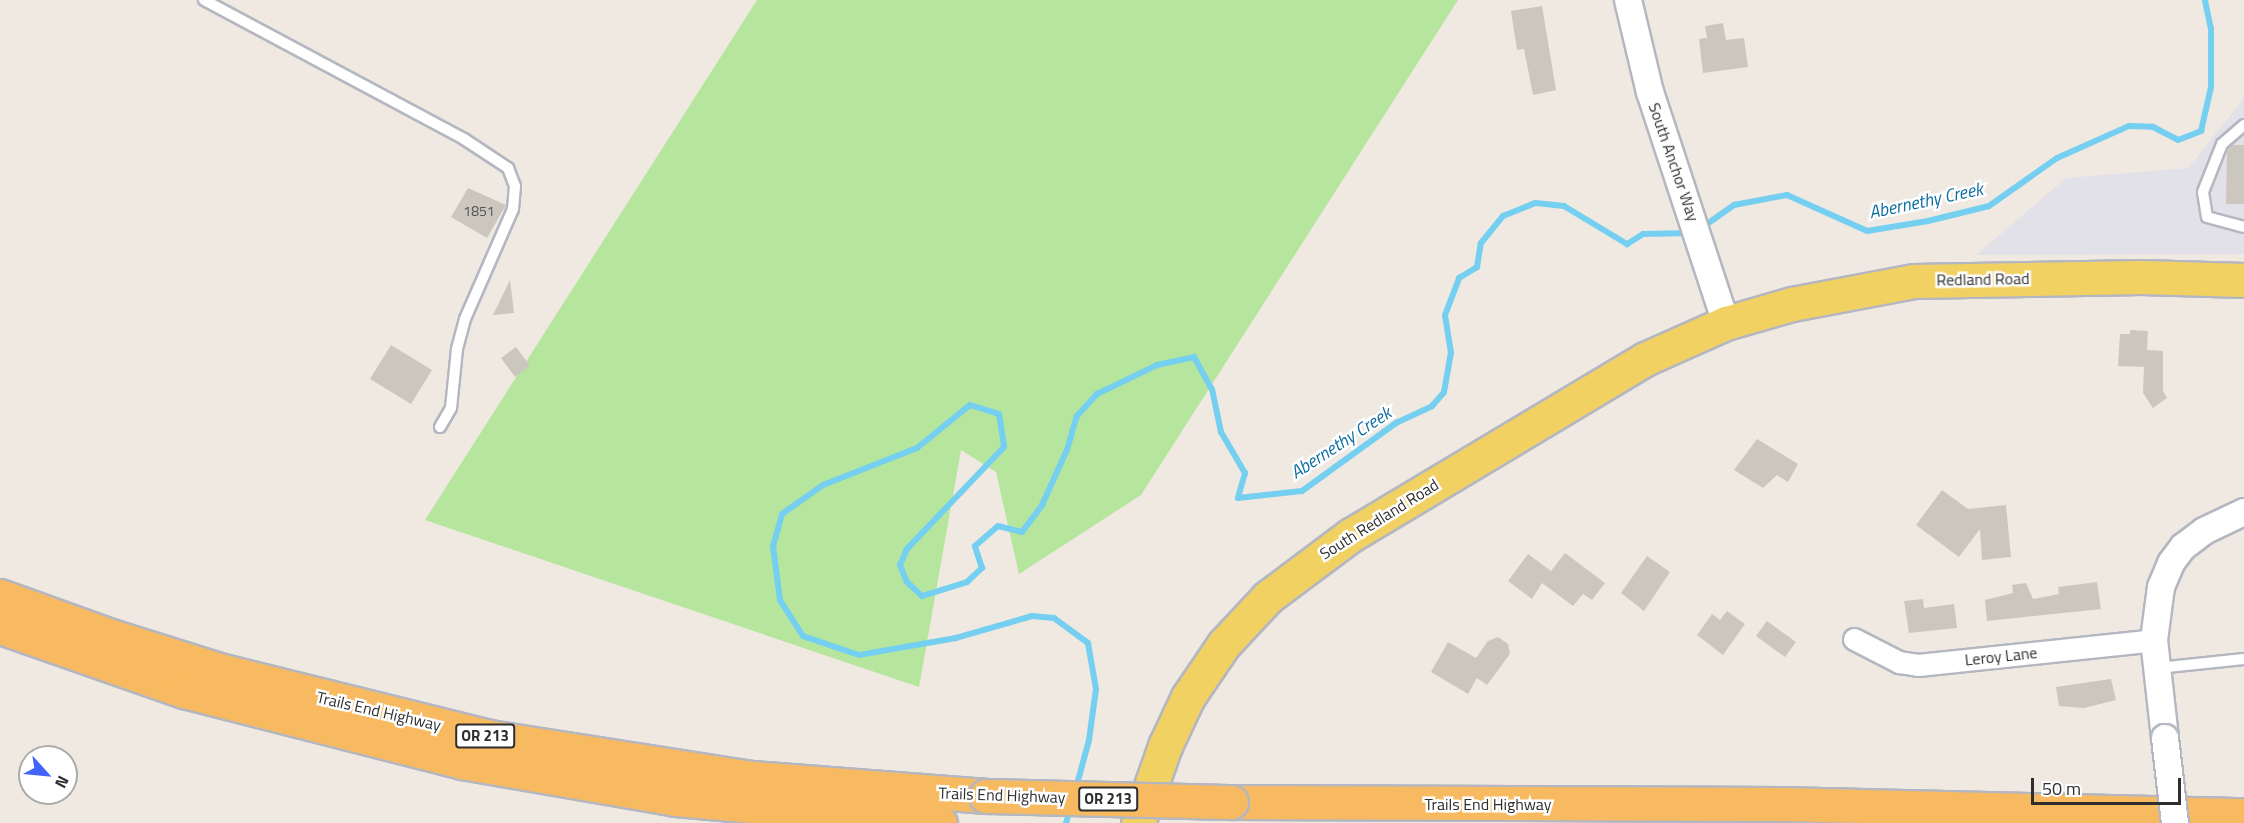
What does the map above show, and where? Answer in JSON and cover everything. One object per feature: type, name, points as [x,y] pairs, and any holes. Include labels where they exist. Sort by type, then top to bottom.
[{"type":"highway","name":"Trails End Highway","points":[[0,596],[111,636],[223,671],[490,737],[753,778],[986,796],[1231,802],[1781,804],[2244,815]]},
{"type":"highway","name":"Trails End Highway","points":[[0,627],[184,691],[462,762],[676,798],[851,818],[940,823]]},
{"type":"main road","name":"Redland Road","points":[[1726,323],[1811,299],[1914,281],[2140,277],[2244,280]]},
{"type":"main road","name":"South Redland Road","points":[[1138,823],[1165,746],[1188,697],[1236,629],[1283,584],[1351,535],[1578,397],[1645,359],[1726,323]]},
{"type":"street","name":"South Anchor Way","points":[[1628,0],[1650,92],[1674,159],[1726,323]]},
{"type":"street","points":[[2175,823],[2154,640],[2157,599],[2171,562],[2204,531],[2244,512]]},
{"type":"street","name":"Leroy Lane","points":[[1854,639],[1878,653],[1918,665],[2154,640]]},
{"type":"lane","points":[[204,0],[443,127],[508,168],[515,186],[513,209],[465,319],[457,349],[451,408],[440,427]]},
{"type":"lane","points":[[2244,125],[2222,144],[2203,192],[2207,217],[2244,227]]},
{"type":"lane","points":[[2157,669],[2244,659]]},
{"type":"shaded area","points":[[2244,98],[2244,254],[1976,255],[2066,178],[2188,168]]},
{"type":"green space","points":[[757,0],[1458,0],[1141,495],[1019,574],[996,472],[961,450],[919,687],[425,520]]},
{"type":"building","points":[[1542,6],[1556,90],[1533,95],[1524,49],[1517,50],[1511,11]]},
{"type":"building","points":[[1723,23],[1726,40],[1744,38],[1748,67],[1703,73],[1699,39],[1707,38],[1705,26]]},
{"type":"building","points":[[2232,145],[2244,145],[2244,204],[2226,204],[2227,152]]},
{"type":"building","points":[[468,188],[506,205],[487,238],[451,217]]},
{"type":"building","points":[[510,280],[514,313],[493,315]]},
{"type":"building","points":[[2130,330],[2148,331],[2147,350],[2163,351],[2163,391],[2167,398],[2153,408],[2143,393],[2144,367],[2118,366],[2120,334],[2130,334]]},
{"type":"building","points":[[391,345],[432,370],[411,404],[370,379]]},
{"type":"building","points":[[516,347],[530,366],[515,377],[501,358]]},
{"type":"building","points":[[1757,439],[1798,464],[1788,482],[1777,475],[1763,488],[1734,470]]},
{"type":"building","points":[[1942,490],[1968,509],[2006,505],[2011,557],[1982,560],[1980,529],[1959,557],[1916,525]]},
{"type":"building","points":[[1565,553],[1605,583],[1592,600],[1583,594],[1573,606],[1542,583],[1532,599],[1508,581],[1528,554],[1551,571]]},
{"type":"building","points":[[1647,556],[1670,572],[1644,611],[1621,593]]},
{"type":"building","points":[[2097,582],[2101,609],[1987,621],[1985,600],[2013,593],[2012,585],[2026,583],[2033,599],[2059,594],[2058,587]]},
{"type":"building","points":[[1923,599],[1924,608],[1954,604],[1957,628],[1909,633],[1904,601]]},
{"type":"building","points":[[1727,611],[1745,624],[1723,655],[1697,635],[1712,614],[1720,620]]},
{"type":"building","points":[[1767,621],[1796,642],[1785,657],[1756,636]]},
{"type":"building","points":[[1498,637],[1508,644],[1510,654],[1487,685],[1477,678],[1468,694],[1431,672],[1448,642],[1476,658],[1488,641]]},
{"type":"building","points":[[2111,679],[2116,700],[2084,708],[2059,706],[2056,687]]},
{"type":"waterway","name":"Abernethy Creek","points":[[1700,229],[1734,205],[1787,195],[1867,231],[1928,221],[1989,206],[2057,158],[2129,126],[2153,127],[2178,140],[2201,131],[2211,87],[2211,29],[2205,0]]},
{"type":"waterway","name":"Abernethy Creek","points":[[1076,788],[1089,740],[1096,689],[1088,643],[1054,618],[1032,616],[956,638],[859,655],[803,636],[780,600],[773,546],[782,514],[823,485],[917,448],[970,405],[999,414],[1004,447],[907,549],[900,565],[907,582],[922,596],[967,582],[982,568],[975,546],[998,526],[1022,532],[1042,505],[1067,450],[1077,416],[1097,394],[1157,365],[1194,357],[1212,389],[1221,432],[1245,473],[1238,498],[1302,491],[1396,423],[1432,406],[1444,392],[1451,353],[1445,315],[1459,278],[1477,267],[1481,243],[1503,216],[1536,203],[1564,206],[1627,244],[1643,234],[1691,233]]},
{"type":"waterway","name":"Abernethy Creek","points":[[1066,823],[1070,809]]}]
